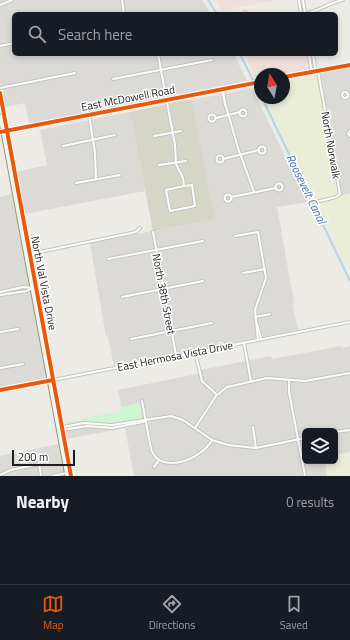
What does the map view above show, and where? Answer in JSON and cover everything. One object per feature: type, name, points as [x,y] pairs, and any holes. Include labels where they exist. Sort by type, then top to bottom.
[{"type":"main road","points":[[290,76],[350,64]]},
{"type":"main road","name":"East McDowell Road","points":[[1,132],[254,83]]},
{"type":"main road","name":"North Val Vista Drive","points":[[0,93],[35,281],[34,300],[36,311],[71,476]]},
{"type":"main road","name":"North Val Vista Drive","points":[[0,116],[1,132],[12,180],[30,282],[38,299],[58,429],[67,475]]},
{"type":"main road","points":[[12,180],[16,179]]},
{"type":"main road","points":[[24,248],[28,247]]},
{"type":"main road","points":[[25,254],[30,254]]},
{"type":"main road","points":[[30,282],[35,281]]},
{"type":"main road","points":[[34,300],[38,299]]},
{"type":"main road","points":[[36,311],[40,310]]},
{"type":"street","points":[[0,5],[12,0]]},
{"type":"street","points":[[122,0],[124,12]]},
{"type":"street","points":[[299,0],[302,12]]},
{"type":"street","points":[[303,0],[305,12]]},
{"type":"street","points":[[313,12],[333,2],[344,0]]},
{"type":"street","points":[[0,46],[12,43]]},
{"type":"street","points":[[158,56],[173,132],[176,162],[184,186]]},
{"type":"street","name":"North Norwalk","points":[[309,56],[311,68],[316,71]]},
{"type":"street","name":"North Norwalk","points":[[313,56],[340,194],[336,197],[316,202]]},
{"type":"street","points":[[113,79],[212,60]]},
{"type":"street","points":[[0,88],[75,73]]},
{"type":"street","points":[[222,89],[225,106],[254,192]]},
{"type":"street","points":[[216,118],[240,112]]},
{"type":"street","points":[[89,115],[93,140],[96,179]]},
{"type":"street","points":[[154,136],[181,131]]},
{"type":"street","points":[[350,131],[348,133],[350,136]]},
{"type":"street","points":[[63,146],[116,135]]},
{"type":"street","points":[[223,159],[259,150]]},
{"type":"street","points":[[159,165],[186,161]]},
{"type":"street","points":[[76,184],[120,175]]},
{"type":"street","points":[[192,185],[195,206],[170,210],[166,190],[184,186],[192,185]]},
{"type":"street","points":[[231,197],[276,188]]},
{"type":"street","name":"North Val Vista Drive","points":[[30,254],[136,232],[140,228]]},
{"type":"street","name":"North 38th Street","points":[[153,232],[176,356]]},
{"type":"street","points":[[235,236],[258,232],[265,268],[266,282],[257,300],[254,312],[259,340]]},
{"type":"street","points":[[108,258],[203,240]]},
{"type":"street","points":[[243,273],[265,268]]},
{"type":"street","points":[[122,297],[203,281]]},
{"type":"street","points":[[0,292],[23,287],[34,288]]},
{"type":"street","points":[[0,295],[27,291],[34,288]]},
{"type":"street","points":[[249,312],[254,312]]},
{"type":"street","points":[[255,317],[270,314]]},
{"type":"street","name":"East Hermosa Vista Drive","points":[[0,390],[350,322]]},
{"type":"street","points":[[131,339],[212,323]]},
{"type":"street","points":[[0,332],[18,329]]},
{"type":"street","points":[[244,343],[251,382]]},
{"type":"street","points":[[195,352],[202,381],[217,395]]},
{"type":"street","points":[[0,368],[23,364]]},
{"type":"street","points":[[195,428],[217,395],[227,387],[274,378],[310,381],[350,373]]},
{"type":"street","points":[[289,380],[289,392],[305,476]]},
{"type":"street","points":[[142,401],[152,453],[159,460],[170,464],[189,460],[199,455],[212,440]]},
{"type":"street","points":[[58,429],[87,426],[112,428],[143,422],[146,420],[175,416],[212,440],[228,445],[256,448],[302,439]]},
{"type":"street","points":[[253,427],[256,448]]},
{"type":"street","points":[[338,432],[350,430]]},
{"type":"street","points":[[154,467],[159,460]]},
{"type":"street","points":[[0,475],[11,470],[39,464],[41,476]]},
{"type":"street","points":[[52,476],[67,475]]},
{"type":"shaded area","points":[[0,0],[202,0],[210,12],[12,12],[12,56],[235,56],[247,81],[29,124],[25,103],[5,107],[0,82]]},
{"type":"shaded area","points":[[215,0],[278,0],[222,10]]},
{"type":"shaded area","points":[[246,56],[307,56],[310,67],[308,69],[290,72],[290,68],[254,68],[254,74]]},
{"type":"shaded area","points":[[350,68],[350,194],[339,196],[316,74]]},
{"type":"shaded area","points":[[316,74],[339,196],[350,194],[350,271],[269,104],[290,104],[290,80]]},
{"type":"shaded area","points":[[252,88],[254,92],[254,104],[260,104],[307,202],[277,207],[298,330],[114,366],[108,337],[106,337],[90,243],[215,219],[192,100]]},
{"type":"shaded area","points":[[192,100],[215,219],[153,231],[130,112]]},
{"type":"shaded area","points":[[130,112],[145,191],[24,214],[16,172],[47,165],[40,130]]},
{"type":"shaded area","points":[[12,194],[47,376],[44,379],[0,387],[0,197]]},
{"type":"shaded area","points":[[341,346],[341,348],[350,346],[350,452],[338,454],[338,428],[302,428],[302,464],[325,464],[327,476],[134,476],[125,428],[66,439],[64,423],[122,411],[118,390],[197,374],[201,373],[200,370],[271,356],[272,359]]},
{"type":"shaded area","points":[[59,444],[65,476],[0,476],[0,456]]},
{"type":"shaded area","points":[[350,452],[350,476],[327,476],[325,464],[338,464],[338,454]]},
{"type":"green space","points":[[138,403],[141,406],[142,418],[113,424],[81,422],[64,425],[64,423],[122,411],[121,407]]},
{"type":"waterway","name":"Roosevelt Canal","points":[[208,0],[216,12]]},
{"type":"waterway","name":"Roosevelt Canal","points":[[241,56],[254,82]]},
{"type":"waterway","name":"Roosevelt Canal","points":[[265,104],[350,281]]},
{"type":"cycle path","points":[[290,76],[350,65]]},
{"type":"cycle path","points":[[0,132],[254,83]]},
{"type":"cycle path","points":[[0,93],[71,476]]},
{"type":"cycle path","points":[[0,390],[53,380]]}]
